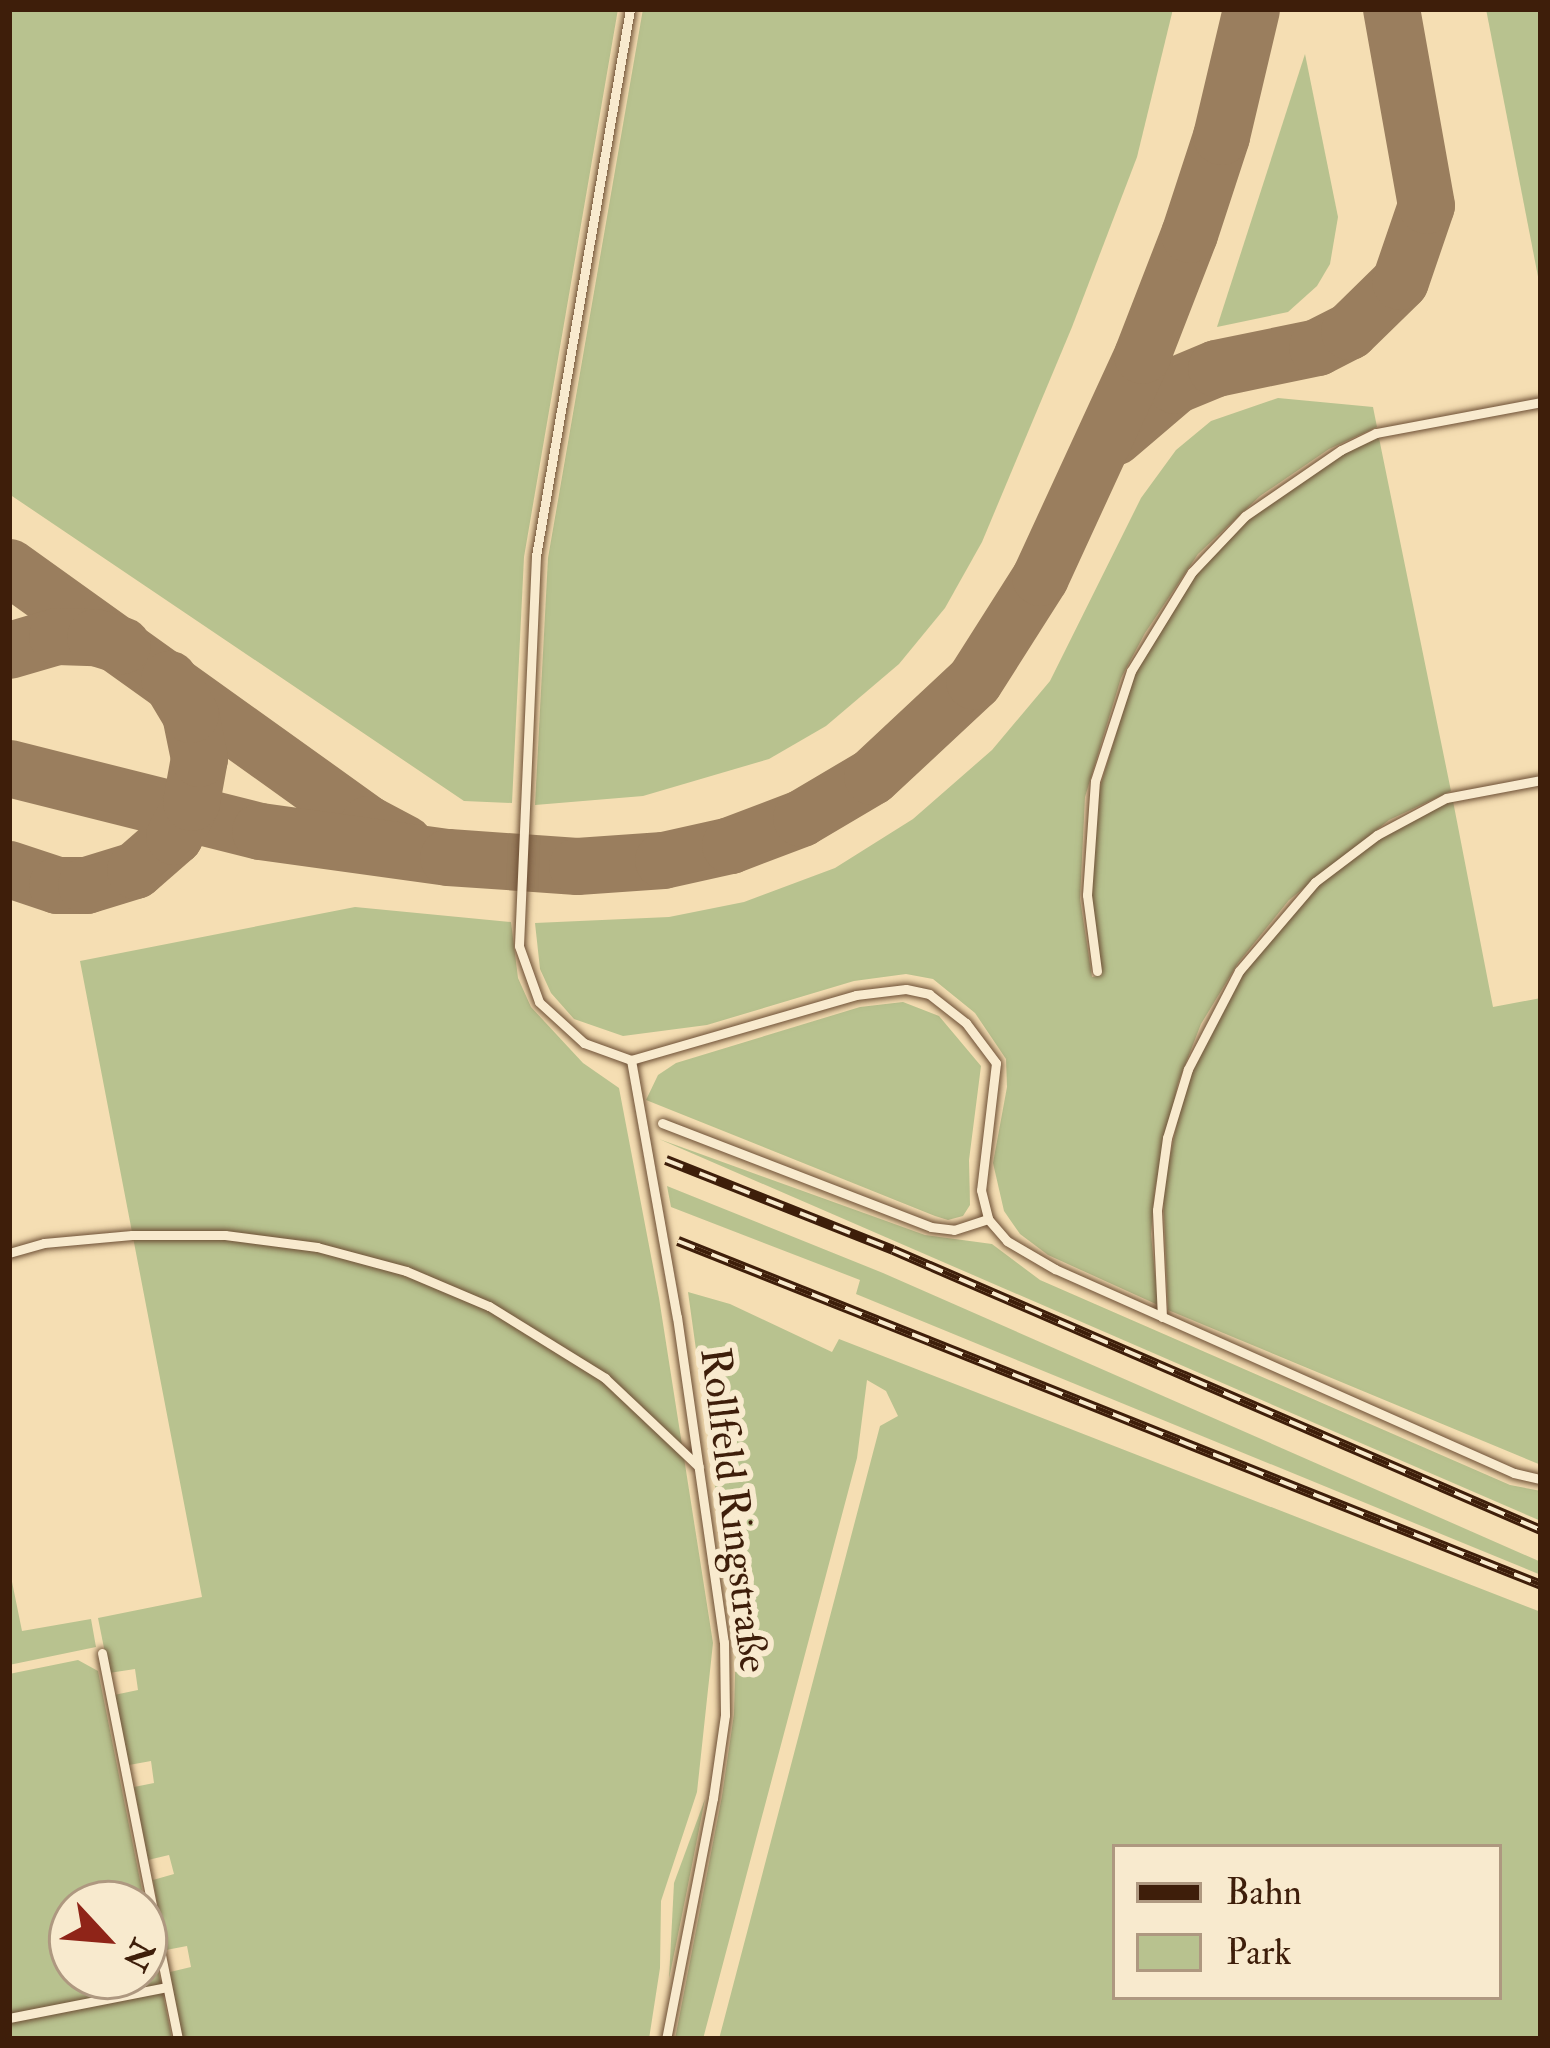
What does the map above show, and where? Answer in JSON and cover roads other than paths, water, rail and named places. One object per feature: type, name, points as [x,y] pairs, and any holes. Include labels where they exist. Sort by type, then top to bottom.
[{"type":"lane","points":[[630,9],[536,556],[519,946],[539,1002],[563,1029],[631,1060],[856,995],[906,989],[929,994],[966,1023],[996,1063],[981,1161],[988,1219],[1007,1241],[1055,1269],[1162,1317],[1514,1473],[1541,1480]]},
{"type":"lane","points":[[1097,971],[1087,876],[1095,781],[1131,671],[1192,572],[1260,504],[1341,450],[1376,433],[1541,402]]},
{"type":"lane","points":[[1162,1317],[1157,1210],[1167,1138],[1188,1069],[1239,971],[1315,882],[1377,835],[1446,798],[1541,780]]},
{"type":"lane","name":"Rollfeld Ringstraße","points":[[631,1060],[724,1642],[724,1715],[665,2039]]},
{"type":"lane","points":[[662,1123],[931,1226],[954,1230],[988,1219]]},
{"type":"lane","points":[[9,1253],[44,1243],[178,1233],[271,1239],[383,1264],[490,1306],[605,1378],[699,1467]]},
{"type":"lane","points":[[102,1652],[147,1880]]},
{"type":"lane","points":[[168,1992],[178,2039]]},
{"type":"lane","points":[[9,2018],[101,2000]]},
{"type":"railway","points":[[666,1160],[893,1250],[1541,1530]]},
{"type":"railway","points":[[678,1241],[1541,1585]]}]
